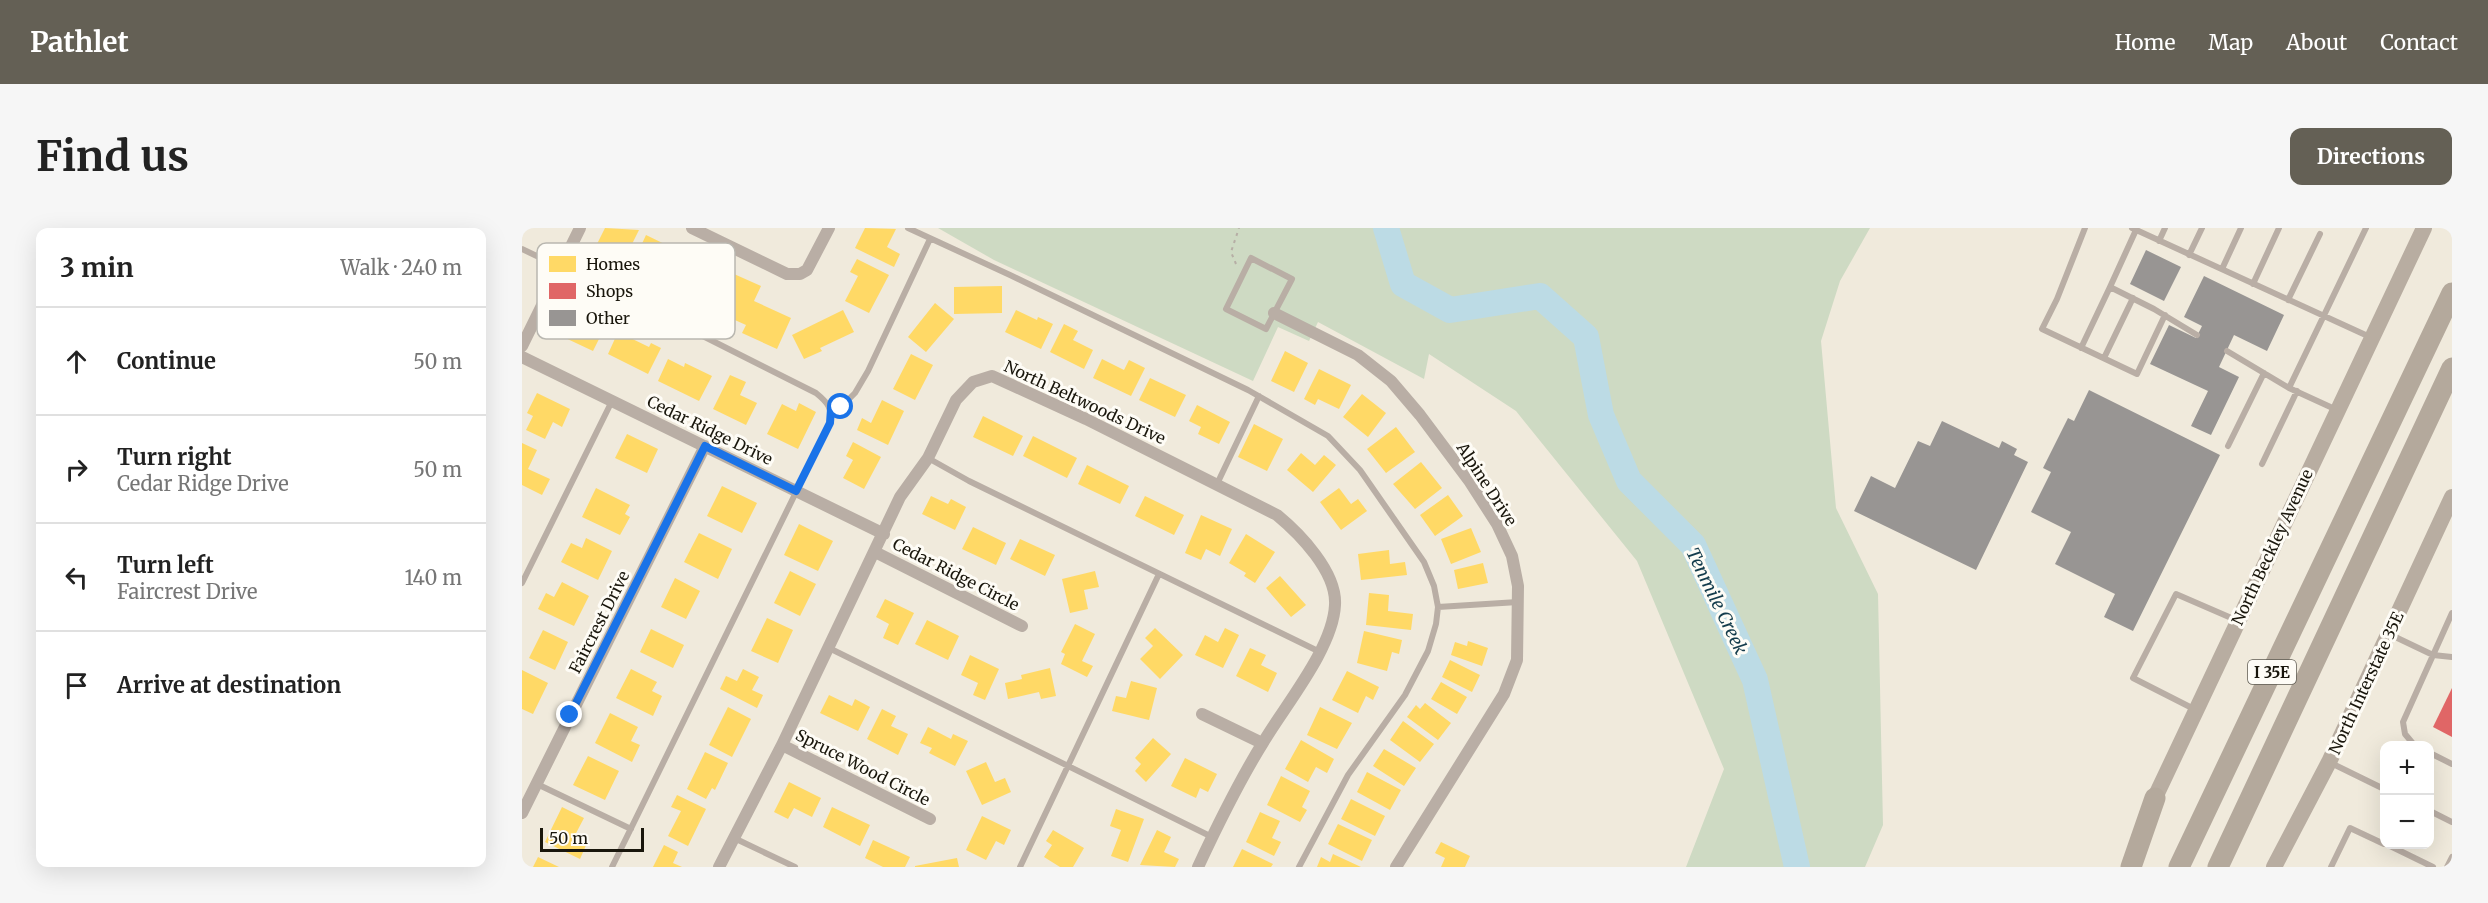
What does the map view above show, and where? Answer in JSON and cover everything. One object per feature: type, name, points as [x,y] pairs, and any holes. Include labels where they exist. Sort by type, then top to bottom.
[{"type":"highway","name":"I 35E","points":[[2179,867],[2452,293]]},
{"type":"highway","name":"I 35E","points":[[2218,867],[2452,368]]},
{"type":"highway","points":[[2131,867],[2155,798]]},
{"type":"main road","name":"North Beckley Avenue","points":[[2121,867],[2424,228]]},
{"type":"main road","name":"North Interstate 35E","points":[[2274,867],[2329,762],[2452,497]]},
{"type":"street","points":[[572,243],[580,228]]},
{"type":"street","points":[[692,228],[723,243]]},
{"type":"street","points":[[735,249],[787,274],[794,274],[807,270],[829,228]]},
{"type":"street","name":"Alpine Drive","points":[[1274,314],[1358,355],[1391,381],[1420,415],[1470,482],[1497,524],[1512,556],[1518,586],[1516,660],[1504,694],[1396,867]]},
{"type":"street","points":[[522,346],[537,315]]},
{"type":"street","name":"Cedar Ridge Drive","points":[[522,357],[884,534]]},
{"type":"street","name":"North Beltwoods Drive","points":[[719,867],[782,745],[900,497],[928,458],[956,400],[973,382],[992,376],[1277,515],[1301,535],[1317,558],[1330,584],[1335,603],[1332,623],[1320,652],[1262,743],[1198,867]]},
{"type":"street","name":"Faircrest Drive","points":[[522,813],[705,446]]},
{"type":"street","name":"Cedar Ridge Circle","points":[[875,552],[1022,626]]},
{"type":"street","points":[[1202,714],[1262,743]]},
{"type":"street","name":"Spruce Wood Circle","points":[[782,745],[930,819]]},
{"type":"lane","points":[[908,228],[1020,279],[1259,396],[1328,436],[1344,450],[1403,529],[1424,562],[1434,586],[1438,607],[1436,624],[1428,651],[1405,695],[1348,775],[1299,867]]},
{"type":"lane","points":[[2085,228],[2057,299],[2042,329],[2137,374],[2165,315]]},
{"type":"lane","points":[[2159,241],[2165,228]]},
{"type":"lane","points":[[2189,255],[2202,228]]},
{"type":"lane","points":[[2222,269],[2241,228]]},
{"type":"lane","points":[[2253,284],[2279,228]]},
{"type":"lane","points":[[2289,388],[2366,228]]},
{"type":"lane","points":[[2082,348],[2134,229],[2371,338]]},
{"type":"lane","points":[[2288,300],[2320,234]]},
{"type":"lane","points":[[831,409],[841,407],[855,393],[868,371],[930,239]]},
{"type":"lane","points":[[522,249],[537,256]]},
{"type":"lane","points":[[1251,258],[1292,279],[1274,314],[1266,329],[1226,309],[1251,258]]},
{"type":"lane","points":[[2110,287],[2165,315],[2197,335]]},
{"type":"lane","points":[[2104,358],[2133,298]]},
{"type":"lane","points":[[612,867],[830,423],[831,409],[826,401],[816,393],[708,339]]},
{"type":"lane","points":[[2227,351],[2289,388],[2337,410]]},
{"type":"lane","points":[[2228,446],[2264,373]]},
{"type":"lane","points":[[2262,464],[2297,391]]},
{"type":"lane","points":[[1217,484],[1259,396]]},
{"type":"lane","points":[[522,583],[612,401]]},
{"type":"lane","points":[[928,458],[969,481],[1320,652]]},
{"type":"lane","points":[[1020,867],[1159,574]]},
{"type":"lane","points":[[2196,710],[2133,678],[2176,594],[2237,620]]},
{"type":"lane","points":[[1438,607],[1518,602]]},
{"type":"lane","points":[[2411,741],[2405,734],[2403,722],[2452,614]]},
{"type":"lane","points":[[2389,634],[2433,655],[2452,657]]},
{"type":"lane","points":[[829,648],[1212,837]]},
{"type":"lane","points":[[2434,755],[2452,764]]},
{"type":"lane","points":[[2329,762],[2380,787]]},
{"type":"lane","points":[[537,784],[631,829]]},
{"type":"lane","points":[[2434,813],[2452,822]]},
{"type":"lane","points":[[2331,867],[2350,828],[2380,842]]},
{"type":"lane","points":[[734,838],[795,867]]},
{"type":"lane","points":[[2395,849],[2433,867]]},
{"type":"lane","points":[[2447,867],[2452,857]]},
{"type":"path","points":[[1239,228],[1231,252],[1232,259],[1244,272]]},
{"type":"green space","points":[[938,228],[1870,228],[1840,281],[1821,341],[1836,508],[1878,594],[1883,825],[1865,867],[1686,867],[1724,769],[1637,561],[1516,411],[1429,354],[1424,379],[1318,322],[1309,341],[1278,327],[1253,381],[994,260]]},
{"type":"building: Homes","points":[[605,228],[639,230],[632,243],[598,243]]},
{"type":"building: Homes","points":[[865,228],[896,229],[887,247],[900,254],[894,267],[855,248]]},
{"type":"building: Homes","points":[[646,235],[663,243],[642,243]]},
{"type":"building: Homes","points":[[857,259],[889,275],[869,313],[845,301],[858,276],[850,272]]},
{"type":"building: Homes","points":[[735,274],[761,286],[754,301],[791,318],[777,349],[742,333],[746,325],[735,320]]},
{"type":"building: Homes","points":[[1002,286],[1002,313],[954,314],[954,287]]},
{"type":"building: Homes","points":[[935,303],[954,319],[926,352],[908,337]]},
{"type":"building: Homes","points":[[843,310],[854,332],[820,348],[822,351],[804,359],[792,335]]},
{"type":"building: Homes","points":[[1016,310],[1037,320],[1038,317],[1053,324],[1041,349],[1005,332]]},
{"type":"building: Homes","points":[[1064,324],[1078,331],[1073,340],[1093,350],[1084,369],[1050,352]]},
{"type":"building: Homes","points":[[567,339],[599,339],[593,351]]},
{"type":"building: Homes","points":[[615,339],[632,339],[649,347],[651,343],[661,348],[648,374],[608,354]]},
{"type":"building: Homes","points":[[1285,351],[1308,363],[1294,392],[1271,381]]},
{"type":"building: Homes","points":[[911,354],[933,365],[915,400],[893,389]]},
{"type":"building: Homes","points":[[668,359],[684,367],[685,363],[712,376],[699,401],[658,381]]},
{"type":"building: Homes","points":[[1102,359],[1124,370],[1129,360],[1145,368],[1131,396],[1093,378]]},
{"type":"building: Homes","points":[[1319,369],[1351,385],[1339,409],[1318,399],[1315,405],[1304,399]]},
{"type":"building: Homes","points":[[730,375],[746,382],[740,395],[757,403],[746,425],[713,409]]},
{"type":"building: Homes","points":[[1150,378],[1186,395],[1175,417],[1139,400]]},
{"type":"building: Homes","points":[[537,393],[570,409],[562,427],[553,422],[545,439],[526,430],[533,416],[527,413]]},
{"type":"building: Homes","points":[[1362,394],[1386,413],[1368,437],[1343,417]]},
{"type":"building: Homes","points":[[882,400],[904,411],[888,445],[857,430],[862,418],[871,423]]},
{"type":"building: Homes","points":[[799,403],[816,412],[798,449],[767,434],[782,404],[796,411]]},
{"type":"building: Homes","points":[[1197,405],[1230,422],[1219,444],[1198,434],[1201,427],[1189,421]]},
{"type":"building: Homes","points":[[983,416],[1023,436],[1013,456],[973,437]]},
{"type":"building: Homes","points":[[1254,424],[1283,439],[1267,471],[1238,457]]},
{"type":"building: Homes","points":[[1396,427],[1415,452],[1386,473],[1367,449]]},
{"type":"building: Homes","points":[[627,434],[658,449],[647,473],[615,458]]},
{"type":"building: Homes","points":[[1033,436],[1077,458],[1067,478],[1023,456]]},
{"type":"building: Homes","points":[[853,442],[881,457],[864,489],[843,478],[853,460],[846,456]]},
{"type":"building: Homes","points":[[522,443],[537,450],[528,469],[550,479],[542,495],[522,485]]},
{"type":"building: Homes","points":[[1301,453],[1315,465],[1324,455],[1336,465],[1313,492],[1287,470]]},
{"type":"building: Homes","points":[[1421,462],[1442,488],[1415,509],[1393,484]]},
{"type":"building: Homes","points":[[1087,465],[1129,486],[1120,504],[1078,484]]},
{"type":"building: Homes","points":[[722,486],[757,503],[742,533],[707,516]]},
{"type":"building: Homes","points":[[596,488],[630,505],[625,514],[630,517],[620,535],[582,517]]},
{"type":"building: Homes","points":[[1339,488],[1351,504],[1358,499],[1367,511],[1341,530],[1320,502]]},
{"type":"building: Homes","points":[[1448,495],[1463,516],[1435,536],[1420,515]]},
{"type":"building: Homes","points":[[931,496],[948,504],[951,499],[966,507],[955,530],[922,514]]},
{"type":"building: Homes","points":[[1145,496],[1184,515],[1174,535],[1135,516]]},
{"type":"building: Homes","points":[[1201,515],[1232,529],[1220,556],[1206,549],[1201,560],[1185,553]]},
{"type":"building: Homes","points":[[799,524],[833,541],[818,571],[784,555]]},
{"type":"building: Homes","points":[[973,527],[1006,543],[996,565],[962,549]]},
{"type":"building: Homes","points":[[1471,528],[1481,552],[1451,564],[1441,539]]},
{"type":"building: Homes","points":[[699,533],[732,549],[718,579],[684,562]]},
{"type":"building: Homes","points":[[1246,534],[1275,552],[1255,583],[1244,576],[1246,573],[1229,563]]},
{"type":"building: Homes","points":[[586,538],[612,551],[598,580],[561,562],[571,543],[582,548]]},
{"type":"building: Homes","points":[[1020,539],[1055,555],[1045,576],[1010,559]]},
{"type":"building: Homes","points":[[1389,550],[1390,564],[1405,562],[1407,575],[1361,580],[1358,554]]},
{"type":"building: Homes","points":[[1483,563],[1488,583],[1458,589],[1454,570]]},
{"type":"building: Homes","points":[[790,571],[816,584],[800,616],[774,603]]},
{"type":"building: Homes","points":[[1095,571],[1099,587],[1084,590],[1088,609],[1070,613],[1062,579]]},
{"type":"building: Homes","points":[[1280,576],[1306,605],[1291,617],[1266,588]]},
{"type":"building: Homes","points":[[675,578],[700,591],[686,619],[661,607]]},
{"type":"building: Homes","points":[[562,582],[589,596],[574,626],[538,609],[546,593],[554,597]]},
{"type":"building: Homes","points":[[1369,593],[1389,595],[1388,611],[1413,614],[1411,630],[1366,625]]},
{"type":"building: Homes","points":[[885,599],[914,613],[898,645],[883,638],[889,624],[876,617]]},
{"type":"building: Homes","points":[[767,618],[793,630],[778,663],[751,651]]},
{"type":"building: Homes","points":[[927,620],[959,636],[948,660],[915,644]]},
{"type":"building: Homes","points":[[1075,624],[1095,634],[1082,661],[1093,666],[1087,677],[1061,664],[1065,654],[1061,652]]},
{"type":"building: Homes","points":[[1155,628],[1183,655],[1160,679],[1140,659],[1153,646],[1145,638]]},
{"type":"building: Homes","points":[[1225,628],[1239,635],[1223,668],[1195,655],[1205,635],[1218,642]]},
{"type":"building: Homes","points":[[651,629],[684,645],[673,668],[640,652]]},
{"type":"building: Homes","points":[[543,630],[568,642],[555,670],[529,658]]},
{"type":"building: Homes","points":[[1364,631],[1402,640],[1399,654],[1392,652],[1387,671],[1357,663]]},
{"type":"building: Homes","points":[[1468,641],[1488,648],[1482,666],[1451,655],[1455,642],[1467,646]]},
{"type":"building: Homes","points":[[1250,648],[1266,655],[1261,665],[1277,673],[1268,692],[1236,676]]},
{"type":"building: Homes","points":[[970,655],[999,669],[985,700],[973,695],[978,683],[961,675]]},
{"type":"building: Homes","points":[[1450,660],[1480,675],[1472,692],[1442,677]]},
{"type":"building: Homes","points":[[1050,668],[1056,696],[1041,699],[1039,692],[1008,699],[1005,683],[1022,679],[1021,675]]},
{"type":"building: Homes","points":[[631,669],[657,682],[652,691],[662,696],[653,716],[616,698]]},
{"type":"building: Homes","points":[[743,669],[759,677],[752,690],[763,695],[757,708],[720,689],[726,676],[737,681]]},
{"type":"building: Homes","points":[[522,670],[548,683],[533,714],[522,709]]},
{"type":"building: Homes","points":[[1347,671],[1379,687],[1373,700],[1366,696],[1358,713],[1332,700]]},
{"type":"building: Homes","points":[[1131,681],[1157,688],[1149,720],[1112,711],[1116,696],[1126,698]]},
{"type":"building: Homes","points":[[1441,682],[1467,697],[1457,714],[1431,699]]},
{"type":"building: Homes","points":[[829,695],[852,706],[855,699],[870,707],[858,731],[820,713]]},
{"type":"building: Homes","points":[[1425,703],[1451,723],[1438,740],[1407,717],[1416,705],[1420,709]]},
{"type":"building: Homes","points":[[728,707],[751,719],[732,757],[709,745]]},
{"type":"building: Homes","points":[[1320,707],[1352,723],[1337,749],[1307,735]]},
{"type":"building: Homes","points":[[882,709],[896,716],[891,726],[908,734],[898,755],[867,739]]},
{"type":"building: Homes","points":[[610,713],[638,727],[631,741],[640,745],[632,762],[595,743]]},
{"type":"building: Homes","points":[[1403,721],[1434,744],[1420,762],[1390,740]]},
{"type":"building: Homes","points":[[928,727],[951,739],[953,734],[968,741],[955,766],[929,753],[932,748],[920,743]]},
{"type":"building: Homes","points":[[1153,738],[1171,754],[1146,782],[1135,771],[1141,764],[1135,758]]},
{"type":"building: Homes","points":[[1301,740],[1334,759],[1327,773],[1316,767],[1308,782],[1285,769]]},
{"type":"building: Homes","points":[[1384,749],[1416,768],[1404,786],[1373,766]]},
{"type":"building: Homes","points":[[705,752],[728,763],[715,790],[712,788],[706,799],[687,789]]},
{"type":"building: Homes","points":[[588,756],[619,771],[605,800],[573,785]]},
{"type":"building: Homes","points":[[1185,758],[1217,774],[1208,792],[1200,788],[1196,798],[1171,786]]},
{"type":"building: Homes","points":[[986,762],[995,782],[1005,778],[1011,792],[982,805],[966,771]]},
{"type":"building: Homes","points":[[1367,772],[1401,790],[1390,810],[1357,792]]},
{"type":"building: Homes","points":[[1281,776],[1310,791],[1302,807],[1307,810],[1300,822],[1267,805]]},
{"type":"building: Homes","points":[[789,782],[821,798],[812,817],[794,808],[788,819],[774,812]]},
{"type":"building: Homes","points":[[677,795],[706,809],[688,846],[668,836],[681,811],[671,807]]},
{"type":"building: Homes","points":[[1351,799],[1385,816],[1375,836],[1341,819]]},
{"type":"building: Homes","points":[[562,807],[584,818],[574,837],[587,843],[580,859],[545,842]]},
{"type":"building: Homes","points":[[832,807],[870,825],[860,846],[823,827]]},
{"type":"building: Homes","points":[[1116,809],[1144,819],[1128,862],[1111,856],[1121,830],[1110,826]]},
{"type":"building: Homes","points":[[1260,812],[1280,821],[1272,838],[1281,842],[1274,856],[1246,842]]},
{"type":"building: Homes","points":[[982,816],[1011,830],[1004,845],[996,841],[986,860],[966,850]]},
{"type":"building: Homes","points":[[1338,824],[1372,840],[1362,861],[1328,844]]},
{"type":"building: Homes","points":[[1053,830],[1084,848],[1073,867],[1060,867],[1044,857],[1052,845],[1046,841]]},
{"type":"building: Homes","points":[[1157,830],[1171,837],[1164,852],[1179,859],[1175,867],[1140,865]]},
{"type":"building: Homes","points":[[873,840],[910,857],[905,867],[883,867],[865,858]]},
{"type":"building: Homes","points":[[1441,842],[1470,856],[1465,867],[1441,867],[1445,858],[1435,853]]},
{"type":"building: Homes","points":[[664,845],[678,852],[673,863],[682,867],[653,867]]},
{"type":"building: Homes","points":[[1242,849],[1273,864],[1271,867],[1233,867]]},
{"type":"building: Homes","points":[[1333,854],[1361,867],[1317,867],[1321,857],[1330,862]]},
{"type":"building: Homes","points":[[538,857],[559,867],[533,867]]},
{"type":"building: Homes","points":[[957,858],[959,867],[915,867],[915,866]]},
{"type":"building: Shops","points":[[2452,688],[2452,737],[2433,727]]},
{"type":"building: Other","points":[[2146,250],[2181,267],[2164,301],[2130,284]]},
{"type":"building: Other","points":[[2204,276],[2284,315],[2267,351],[2234,335],[2219,367],[2239,377],[2211,435],[2191,426],[2208,391],[2150,364],[2169,325],[2196,338],[2202,326],[2184,317]]},
{"type":"building: Other","points":[[2089,390],[2220,455],[2133,631],[2104,617],[2115,594],[2055,564],[2071,532],[2031,512],[2051,472],[2043,468],[2068,418],[2074,421]]},
{"type":"building: Other","points":[[1942,421],[1999,448],[2002,441],[2017,449],[2014,455],[2028,462],[1976,570],[1854,511],[1871,476],[1895,488],[1918,441],[1930,446]]},
{"type":"waterway","name":"Tenmile Creek","points":[[1386,228],[1403,284],[1450,310],[1540,296],[1586,337],[1601,415],[1629,481],[1693,545],[1755,680],[1797,867]]},
{"type":"route","points":[[570,715],[705,446],[796,491],[830,423],[831,409],[841,407]]}]
